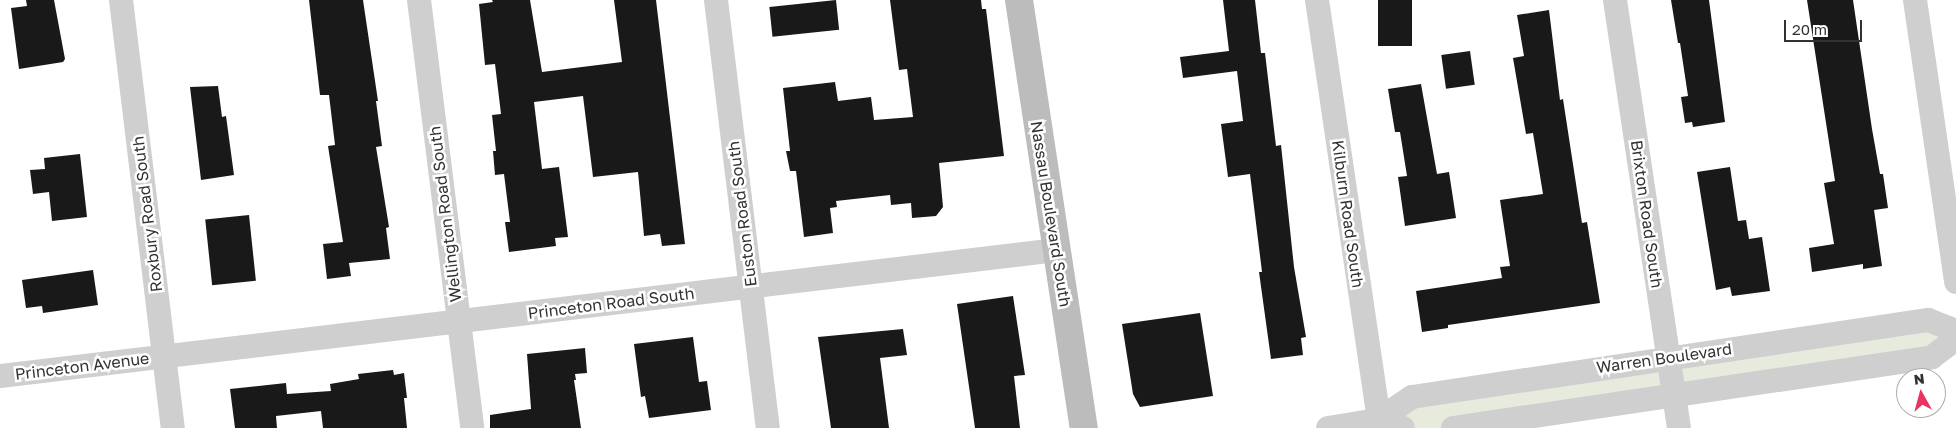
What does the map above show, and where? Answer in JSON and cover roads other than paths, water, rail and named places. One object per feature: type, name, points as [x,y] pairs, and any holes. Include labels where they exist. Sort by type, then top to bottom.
[{"type":"main road","name":"Nassau Boulevard South","points":[[1019,0],[1084,428]]},
{"type":"street","name":"Roxbury Road South","points":[[121,0],[173,428]]},
{"type":"street","name":"Wellington Road South","points":[[419,0],[472,428]]},
{"type":"street","name":"Euston Road South","points":[[716,0],[768,428]]},
{"type":"street","name":"Kilburn Road South","points":[[1317,0],[1379,424]]},
{"type":"street","name":"Brixton Road South","points":[[1615,0],[1678,428]]},
{"type":"street","points":[[1915,0],[1956,282]]},
{"type":"street","name":"Princeton Road South","points":[[165,356],[1057,250]]},
{"type":"street","name":"Warren Boulevard","points":[[1379,424],[1412,397],[1928,320],[1956,331]]},
{"type":"street","points":[[1453,428],[1932,357],[1956,339]]},
{"type":"street","name":"Princeton Avenue","points":[[0,376],[165,356]]},
{"type":"street","name":"Warren Boulevard","points":[[1328,428],[1379,424],[1403,428]]}]
